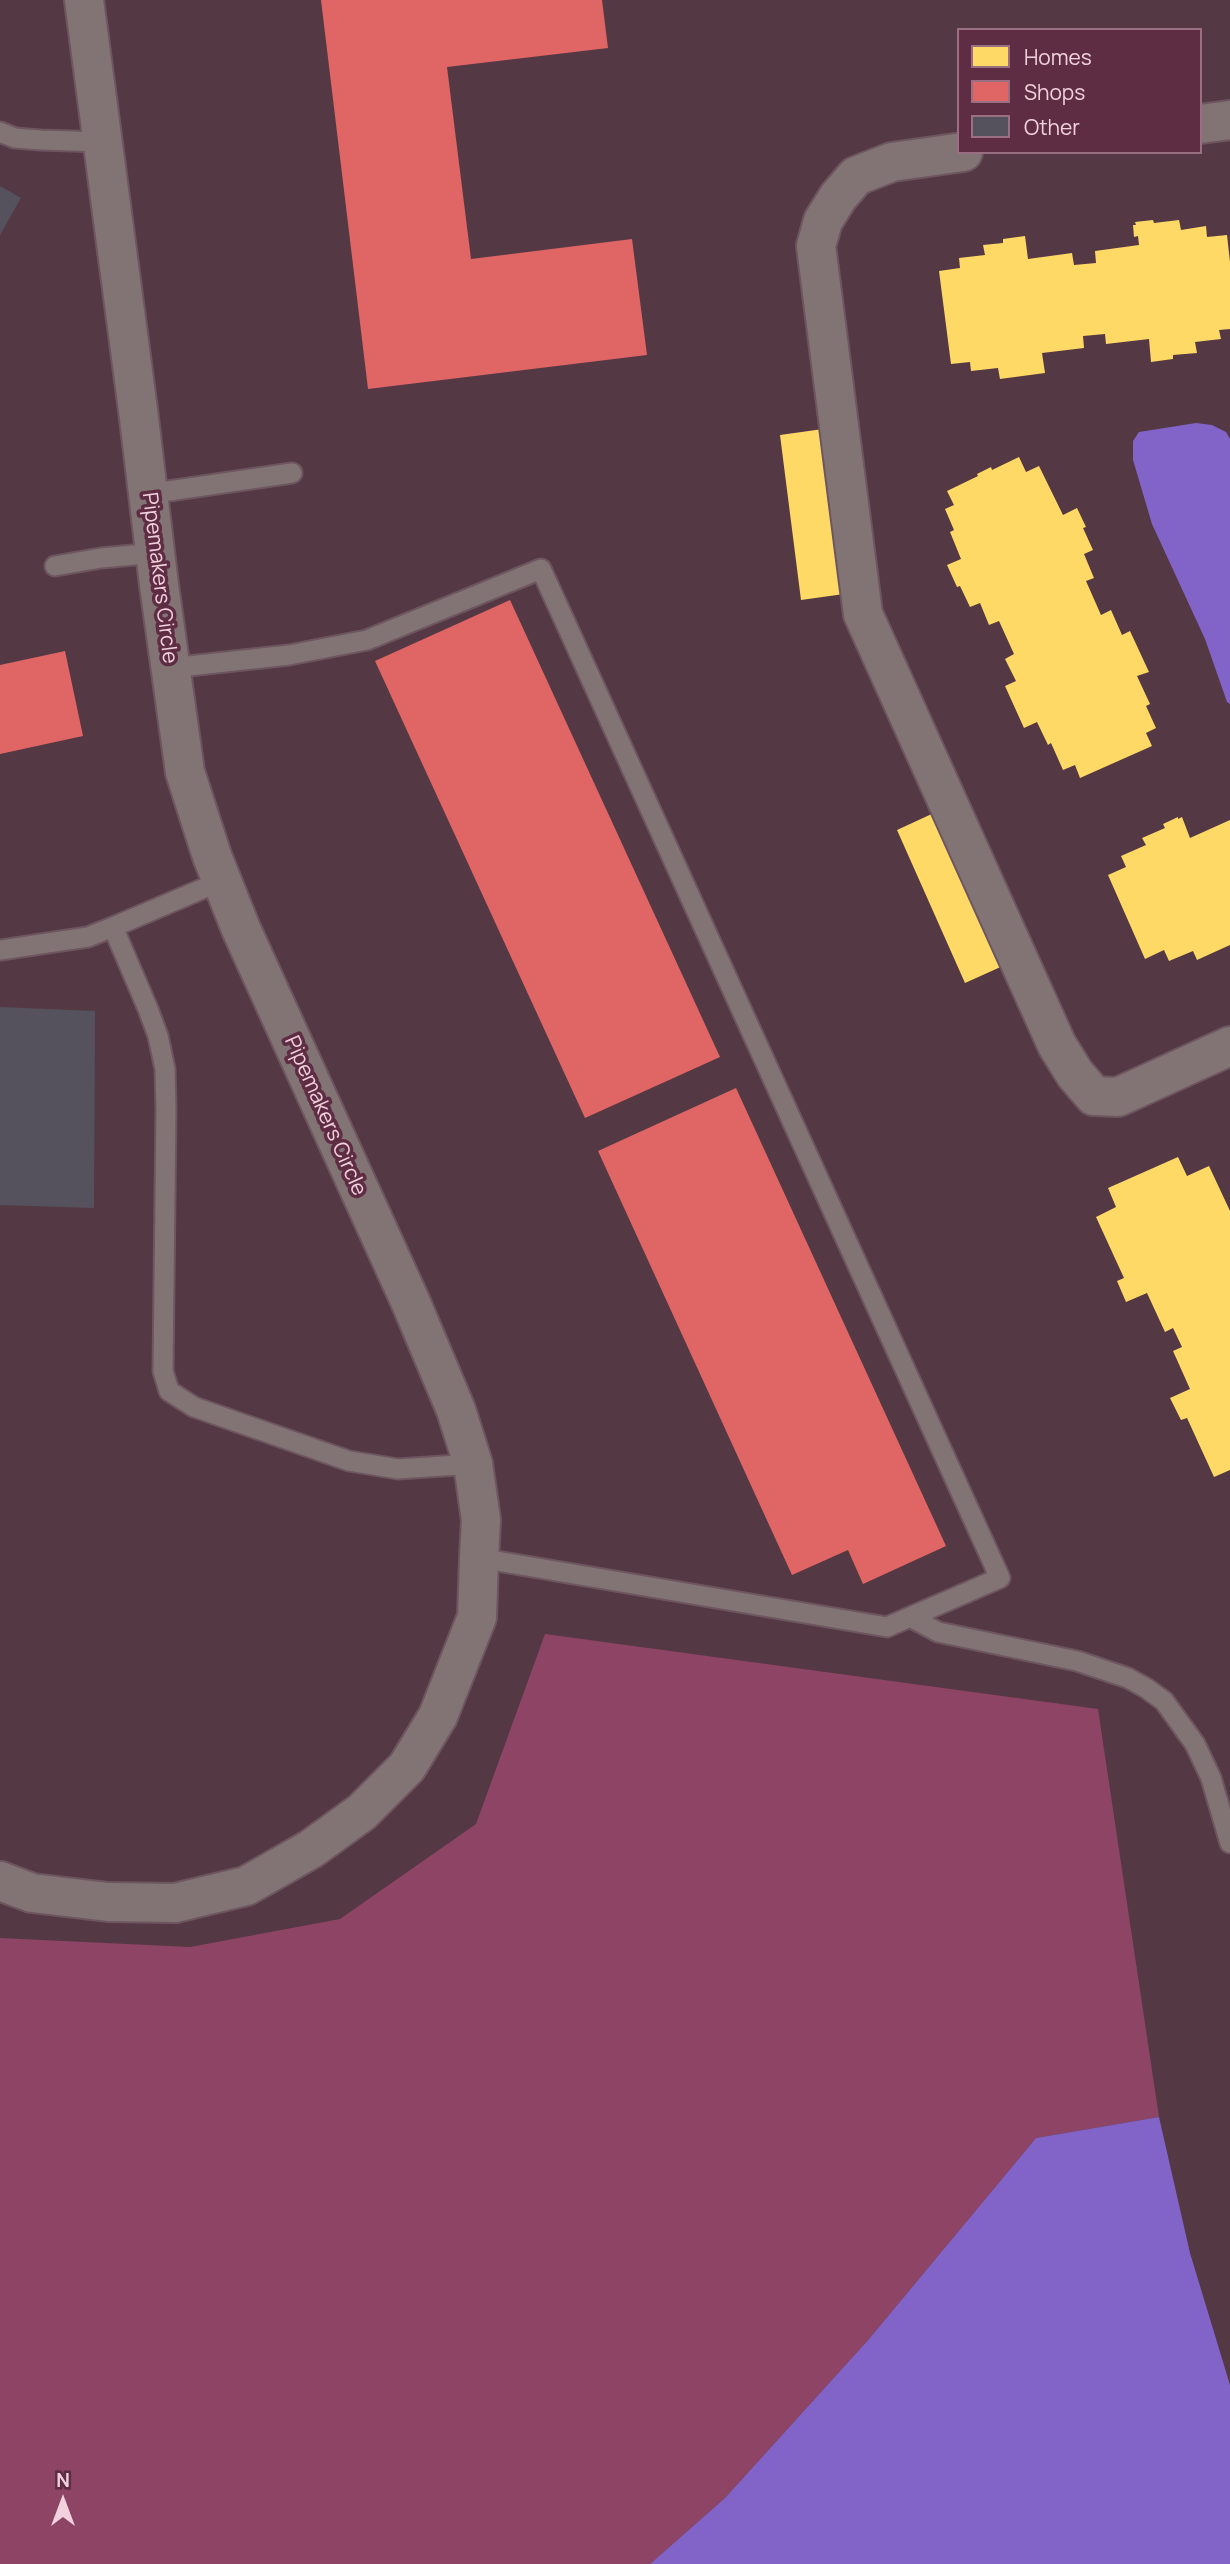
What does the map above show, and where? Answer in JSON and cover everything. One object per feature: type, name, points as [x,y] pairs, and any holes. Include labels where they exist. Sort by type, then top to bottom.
[{"type":"street","name":"Pipemakers Circle","points":[[0,1881],[32,1893],[108,1902],[175,1903],[246,1886],[311,1849],[362,1812],[407,1767],[438,1716],[477,1617],[481,1520],[473,1464],[456,1410],[411,1303],[246,942],[221,881],[185,772],[84,0]]},
{"type":"street","points":[[1202,124],[1230,120]]},
{"type":"street","points":[[957,153],[891,162],[856,176],[823,221],[816,246],[863,614],[1057,1045],[1075,1074],[1094,1096],[1118,1097],[1230,1046]]},
{"type":"lane","points":[[0,132],[15,138],[102,142]]},
{"type":"lane","points":[[148,494],[292,473]]},
{"type":"lane","points":[[54,566],[155,553]]},
{"type":"lane","points":[[170,668],[289,655],[368,640],[541,569],[1000,1578],[887,1627],[479,1558]]},
{"type":"lane","points":[[0,950],[88,937],[221,881]]},
{"type":"lane","points":[[113,927],[155,1027],[165,1069],[163,1371],[169,1391],[194,1407],[349,1461],[398,1469],[473,1464]]},
{"type":"lane","points":[[910,1617],[938,1632],[1077,1661],[1128,1678],[1146,1688],[1164,1701],[1195,1744],[1211,1778],[1230,1843]]},
{"type":"shaded area","points":[[1196,423],[1212,425],[1226,432],[1230,439],[1230,704],[1205,639],[1152,524],[1133,460],[1133,441],[1139,432]]},
{"type":"shaded area","points":[[545,1634],[1098,1709],[1159,2117],[1036,2138],[869,2339],[725,2498],[650,2564],[0,2564],[0,1938],[190,1947],[340,1919],[476,1824]]},
{"type":"shaded area","points":[[1159,2117],[1190,2253],[1230,2385],[1230,2564],[650,2564],[725,2498],[869,2339],[1036,2138]]},
{"type":"building: Homes","points":[[1153,220],[1154,223],[1179,220],[1181,230],[1206,226],[1207,237],[1227,235],[1230,262],[1230,329],[1219,330],[1221,339],[1195,342],[1197,353],[1173,355],[1173,359],[1151,362],[1149,339],[1106,344],[1105,334],[1083,336],[1084,348],[1042,353],[1045,373],[1000,379],[998,368],[971,371],[970,362],[951,364],[939,271],[960,268],[959,258],[985,255],[983,245],[1003,243],[1003,239],[1025,236],[1028,259],[1072,253],[1074,265],[1096,263],[1095,251],[1139,245],[1138,236],[1134,237],[1133,225],[1136,225],[1135,222]]},
{"type":"building: Homes","points":[[823,429],[844,594],[801,600],[780,435]]},
{"type":"building: Homes","points":[[1019,457],[1026,472],[1039,466],[1063,515],[1077,508],[1093,550],[1084,554],[1094,578],[1086,581],[1101,615],[1111,610],[1122,635],[1130,631],[1149,672],[1137,676],[1150,704],[1146,706],[1156,728],[1146,733],[1152,746],[1080,778],[1075,765],[1063,770],[1051,743],[1048,745],[1037,722],[1024,728],[1005,686],[1016,681],[1005,659],[1014,654],[999,621],[989,625],[980,603],[970,607],[947,565],[961,559],[950,532],[954,530],[945,509],[954,505],[947,491],[991,467],[992,470]]},
{"type":"building: Homes","points":[[936,812],[1005,965],[965,983],[897,830]]},
{"type":"building: Homes","points":[[1182,817],[1190,838],[1230,820],[1230,945],[1197,960],[1193,951],[1169,961],[1164,950],[1145,959],[1108,875],[1126,867],[1121,856],[1146,845],[1142,838],[1165,828],[1163,824]]},
{"type":"building: Homes","points":[[1178,1157],[1187,1176],[1209,1166],[1230,1211],[1230,1470],[1214,1477],[1187,1418],[1181,1420],[1170,1398],[1190,1389],[1173,1351],[1182,1347],[1173,1328],[1165,1332],[1147,1293],[1126,1302],[1117,1281],[1124,1278],[1096,1217],[1116,1207],[1108,1188]]},
{"type":"building: Shops","points":[[321,0],[602,0],[608,48],[447,67],[471,259],[632,239],[647,355],[368,389]]},
{"type":"building: Shops","points":[[510,600],[720,1057],[585,1118],[375,661]]},
{"type":"building: Shops","points":[[65,651],[83,736],[0,754],[0,665]]},
{"type":"building: Shops","points":[[736,1088],[946,1546],[863,1584],[848,1550],[792,1575],[598,1151]]},
{"type":"building: Other","points":[[0,186],[21,198],[0,235]]},
{"type":"building: Other","points":[[0,1007],[95,1011],[94,1208],[0,1205]]}]
